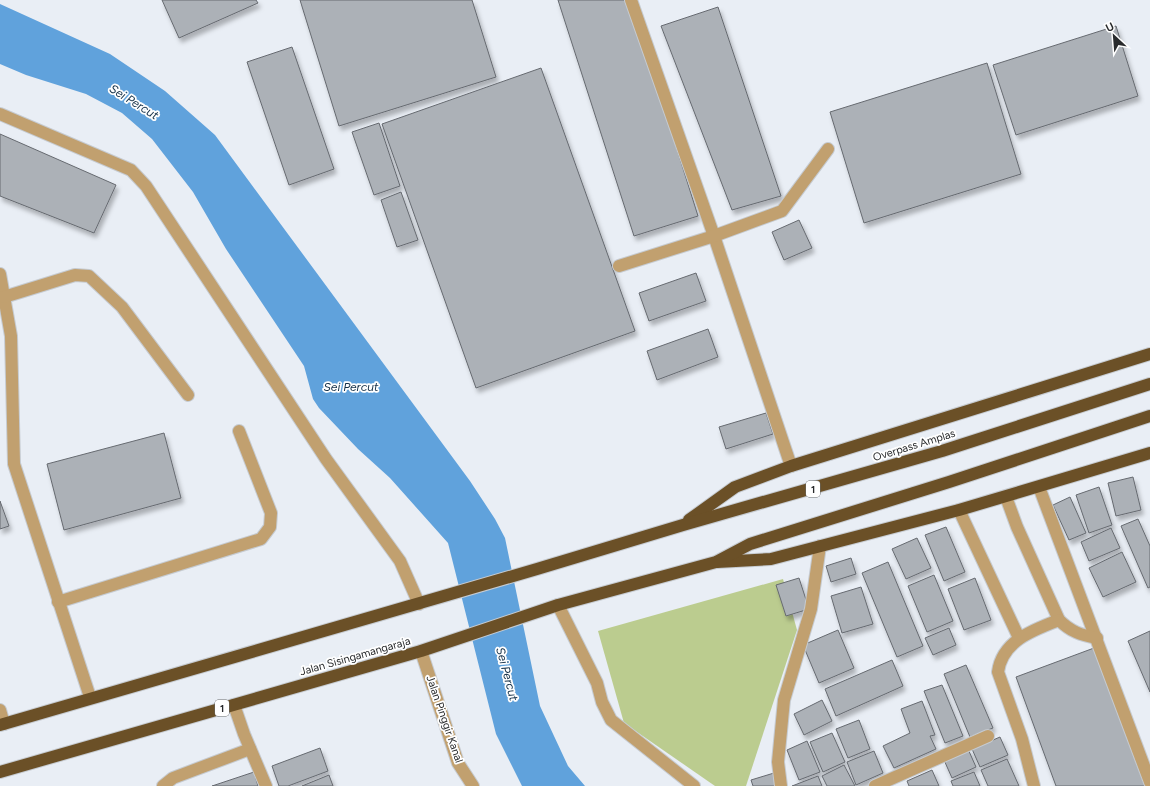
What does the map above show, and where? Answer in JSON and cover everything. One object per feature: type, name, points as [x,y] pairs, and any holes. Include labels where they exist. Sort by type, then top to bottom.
[{"type":"highway","points":[[683,525],[735,487],[791,466],[1150,354]]},
{"type":"highway","name":"Overpass Amplas","points":[[683,525],[942,451],[1150,384]]},
{"type":"highway","name":"1","points":[[716,562],[750,544],[949,482],[1150,416]]},
{"type":"highway","points":[[716,562],[771,559],[1006,497],[1150,453]]},
{"type":"highway","name":"1","points":[[2,725],[90,698],[423,603],[683,525]]},
{"type":"highway","name":"Jalan Sisingamangaraja","points":[[0,772],[421,651],[558,606],[716,562]]},
{"type":"street","points":[[631,0],[714,236],[791,466]]},
{"type":"street","points":[[0,114],[131,170],[146,186],[326,459],[400,561],[423,603]]},
{"type":"street","points":[[619,266],[714,236],[782,211],[828,149]]},
{"type":"street","points":[[0,274],[11,336],[14,464],[90,698]]},
{"type":"street","points":[[4,296],[75,275],[89,276],[122,307],[188,395]]},
{"type":"street","points":[[58,602],[261,539],[270,527],[271,513],[239,431]]},
{"type":"street","points":[[1039,487],[1150,782]]},
{"type":"street","points":[[1006,497],[1017,526],[1059,620],[1066,627],[1079,635],[1097,638]]},
{"type":"street","points":[[959,510],[1019,638]]},
{"type":"street","points":[[781,786],[778,762],[784,700],[811,609],[820,546]]},
{"type":"street","points":[[558,606],[597,683],[602,702],[611,720],[694,786]]},
{"type":"street","points":[[1034,786],[1022,739],[998,672],[1000,662],[1006,651],[1019,638],[1059,620]]},
{"type":"street","name":"Jalan Pinggir Kanal","points":[[421,651],[458,763],[473,786]]},
{"type":"street","points":[[234,705],[250,749],[266,786]]},
{"type":"street","points":[[0,710],[2,725]]},
{"type":"street","points":[[875,786],[988,736]]},
{"type":"street","points":[[163,786],[173,778],[250,749]]},
{"type":"green space","points":[[783,579],[797,630],[746,786],[715,786],[624,723],[598,631]]},
{"type":"water","name":"Sei Percut","points":[[0,4],[110,54],[165,91],[215,135],[470,481],[495,519],[505,538],[540,706],[568,766],[585,786],[522,786],[496,734],[448,543],[390,478],[358,449],[319,408],[313,399],[304,366],[226,249],[193,192],[152,139],[122,113],[86,94],[26,75],[0,64]]},
{"type":"building","points":[[162,0],[256,0],[258,3],[179,38]]},
{"type":"building","points":[[300,0],[472,0],[496,77],[339,126]]},
{"type":"building","points":[[558,0],[630,0],[698,216],[634,236]]},
{"type":"building","points":[[718,7],[781,196],[732,210],[661,26]]},
{"type":"building","points":[[1116,26],[1138,96],[1016,135],[993,65]]},
{"type":"building","points":[[292,47],[334,169],[289,185],[247,62]]},
{"type":"building","points":[[987,63],[1021,174],[864,223],[830,112]]},
{"type":"building","points":[[541,68],[635,331],[476,388],[382,124]]},
{"type":"building","points":[[379,123],[400,186],[374,195],[352,132]]},
{"type":"building","points":[[0,134],[116,185],[94,233],[0,196]]},
{"type":"building","points":[[401,192],[418,240],[397,247],[381,200]]},
{"type":"building","points":[[799,220],[812,248],[784,260],[772,232]]},
{"type":"building","points":[[696,273],[706,301],[649,321],[639,293]]},
{"type":"building","points":[[708,329],[718,357],[657,380],[647,351]]},
{"type":"building","points":[[766,413],[773,434],[726,449],[719,427]]},
{"type":"building","points":[[164,433],[181,498],[64,530],[47,464]]},
{"type":"building","points":[[1133,477],[1141,510],[1116,516],[1108,483]]},
{"type":"building","points":[[1099,487],[1112,525],[1089,533],[1076,495]]},
{"type":"building","points":[[1070,497],[1086,533],[1069,540],[1053,505]]},
{"type":"building","points":[[0,501],[9,526],[0,529]]},
{"type":"building","points":[[1138,519],[1150,546],[1150,587],[1148,588],[1121,526]]},
{"type":"building","points":[[946,527],[965,572],[944,581],[925,535]]},
{"type":"building","points":[[1111,528],[1120,548],[1089,561],[1081,542]]},
{"type":"building","points":[[917,538],[931,568],[906,579],[892,549]]},
{"type":"building","points":[[1122,552],[1136,582],[1103,597],[1089,568]]},
{"type":"building","points":[[851,558],[856,574],[831,582],[826,566]]},
{"type":"building","points":[[888,562],[923,646],[897,657],[862,573]]},
{"type":"building","points":[[934,575],[953,621],[927,632],[908,586]]},
{"type":"building","points":[[799,578],[809,609],[786,616],[776,585]]},
{"type":"building","points":[[975,578],[991,620],[964,630],[948,589]]},
{"type":"building","points":[[861,587],[873,624],[842,633],[831,596]]},
{"type":"building","points":[[949,628],[956,645],[933,655],[925,638]]},
{"type":"building","points":[[838,630],[854,668],[819,683],[803,645]]},
{"type":"building","points":[[1150,631],[1150,692],[1128,641]]},
{"type":"building","points":[[1094,648],[1145,786],[1056,786],[1016,677]]},
{"type":"building","points":[[892,660],[903,686],[836,716],[825,689]]},
{"type":"building","points":[[966,665],[993,728],[970,737],[944,674]]},
{"type":"building","points":[[942,685],[963,736],[945,743],[924,691]]},
{"type":"building","points":[[822,700],[832,721],[804,735],[794,714]]},
{"type":"building","points":[[922,701],[935,735],[930,736],[936,749],[894,768],[883,746],[910,733],[901,709]]},
{"type":"building","points":[[859,720],[870,749],[848,758],[836,729]]},
{"type":"building","points":[[832,733],[845,762],[823,772],[810,742]]},
{"type":"building","points":[[1000,737],[1008,755],[980,767],[972,749]]},
{"type":"building","points":[[807,741],[820,772],[799,780],[787,750]]},
{"type":"building","points":[[320,748],[328,771],[288,786],[279,786],[272,766]]},
{"type":"building","points":[[968,749],[976,767],[952,778],[944,760]]},
{"type":"building","points":[[874,751],[883,773],[856,785],[847,762]]},
{"type":"building","points":[[1007,759],[1019,786],[988,786],[981,770]]},
{"type":"building","points":[[844,765],[855,786],[827,786],[822,776]]},
{"type":"building","points":[[932,770],[939,786],[909,786],[907,781]]},
{"type":"building","points":[[254,772],[258,786],[212,786]]},
{"type":"building","points":[[974,772],[980,786],[953,786],[951,781]]},
{"type":"building","points":[[774,773],[778,786],[753,786],[751,780]]},
{"type":"building","points":[[329,775],[333,786],[302,786]]},
{"type":"building","points":[[818,776],[822,786],[792,786]]}]
